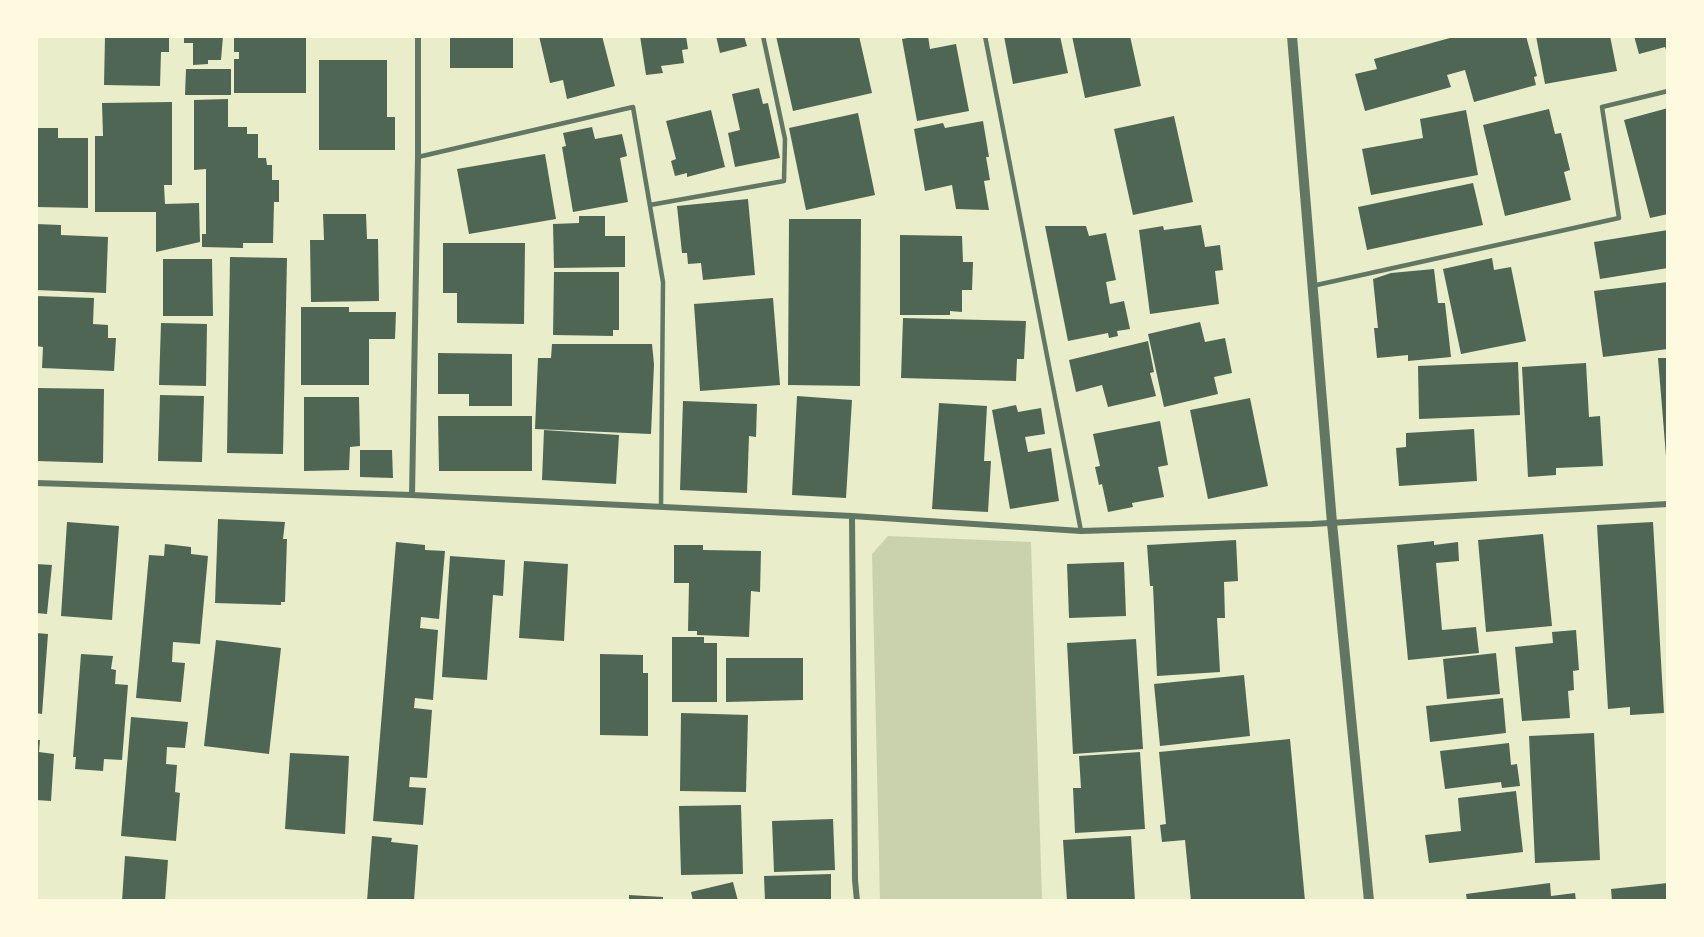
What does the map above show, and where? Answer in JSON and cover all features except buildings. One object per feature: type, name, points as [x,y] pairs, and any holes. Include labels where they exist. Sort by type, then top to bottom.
[{"type":"street","points":[[412,495],[418,36]]},
{"type":"street","points":[[1292,36],[1332,524],[1370,901]]},
{"type":"street","points":[[36,483],[412,495],[852,516],[1081,531],[1332,524],[1668,504]]},
{"type":"street","points":[[852,516],[857,901]]},
{"type":"lane","points":[[650,206],[784,181],[785,139],[763,36]]},
{"type":"lane","points":[[986,36],[1081,531]]},
{"type":"lane","points":[[1312,286],[1618,218],[1602,107],[1668,91]]},
{"type":"lane","points":[[418,157],[633,106],[663,282],[661,507]]},
{"type":"green space","points":[[888,536],[1031,542],[1042,901],[880,901],[872,554]]}]
